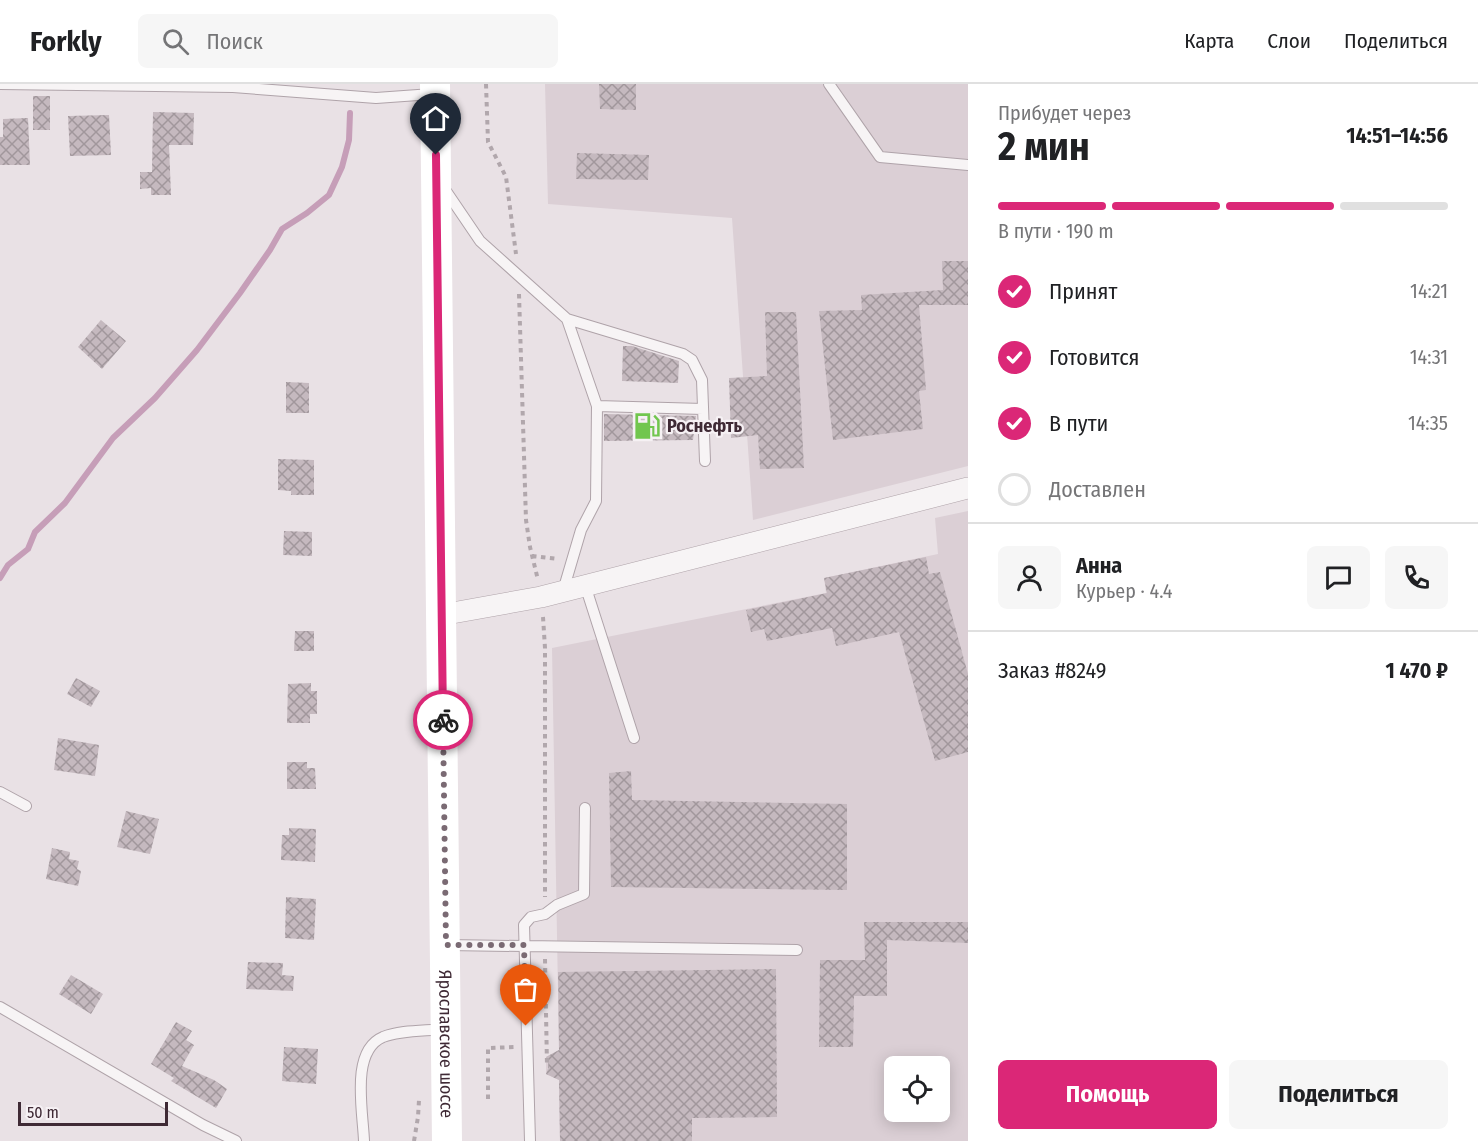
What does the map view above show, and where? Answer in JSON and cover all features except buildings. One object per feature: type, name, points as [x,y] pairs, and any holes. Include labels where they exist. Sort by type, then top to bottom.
[{"type":"main road","name":"Ярославское шоссе","points":[[435,89],[447,1141]]},
{"type":"street","points":[[441,615],[541,597],[968,488]]},
{"type":"lane","points":[[0,84],[233,87],[376,98],[435,89]]},
{"type":"lane","points":[[829,84],[880,157],[968,165]]},
{"type":"lane","points":[[436,175],[480,241],[567,319],[683,354],[692,360],[702,380],[705,460]]},
{"type":"lane","points":[[563,591],[586,518],[596,501],[597,406],[567,319]]},
{"type":"lane","points":[[597,406],[703,409]]},
{"type":"lane","points":[[585,585],[634,738]]},
{"type":"lane","points":[[0,792],[26,806]]},
{"type":"lane","points":[[530,1141],[524,925],[531,917],[545,914],[557,905],[584,894],[585,808]]},
{"type":"lane","points":[[446,945],[797,950]]},
{"type":"lane","points":[[0,1007],[204,1125],[236,1141]]},
{"type":"lane","points":[[364,1141],[361,1073],[364,1056],[369,1046],[382,1037],[447,1028]]},
{"type":"path","points":[[486,84],[488,142],[507,177],[516,242],[526,519],[541,597],[545,648],[545,914]]},
{"type":"path","points":[[532,556],[572,560]]},
{"type":"path","points":[[545,947],[546,1046],[547,1066],[549,1066]]},
{"type":"path","points":[[488,1100],[488,1048],[546,1046]]},
{"type":"path","points":[[414,1141],[418,1101]]},
{"type":"shaded area","points":[[545,84],[968,84],[968,466],[753,520],[732,218],[548,204]]},
{"type":"shaded area","points":[[968,511],[968,1141],[560,1141],[559,1080],[546,1074],[546,1057],[559,1050],[552,648],[826,593],[824,578],[938,554],[935,518]]},
{"type":"waterway","points":[[0,578],[8,565],[28,549],[35,532],[65,503],[113,438],[155,398],[197,350],[240,293],[282,229],[329,195],[342,167],[349,140],[350,113]]},
{"type":"way so far","points":[[443,720],[446,945],[524,945],[526,1026]]},
{"type":"place","name":"Роснефть","points":[[647,426]]},
{"type":"route","points":[[436,155],[443,720]]}]
